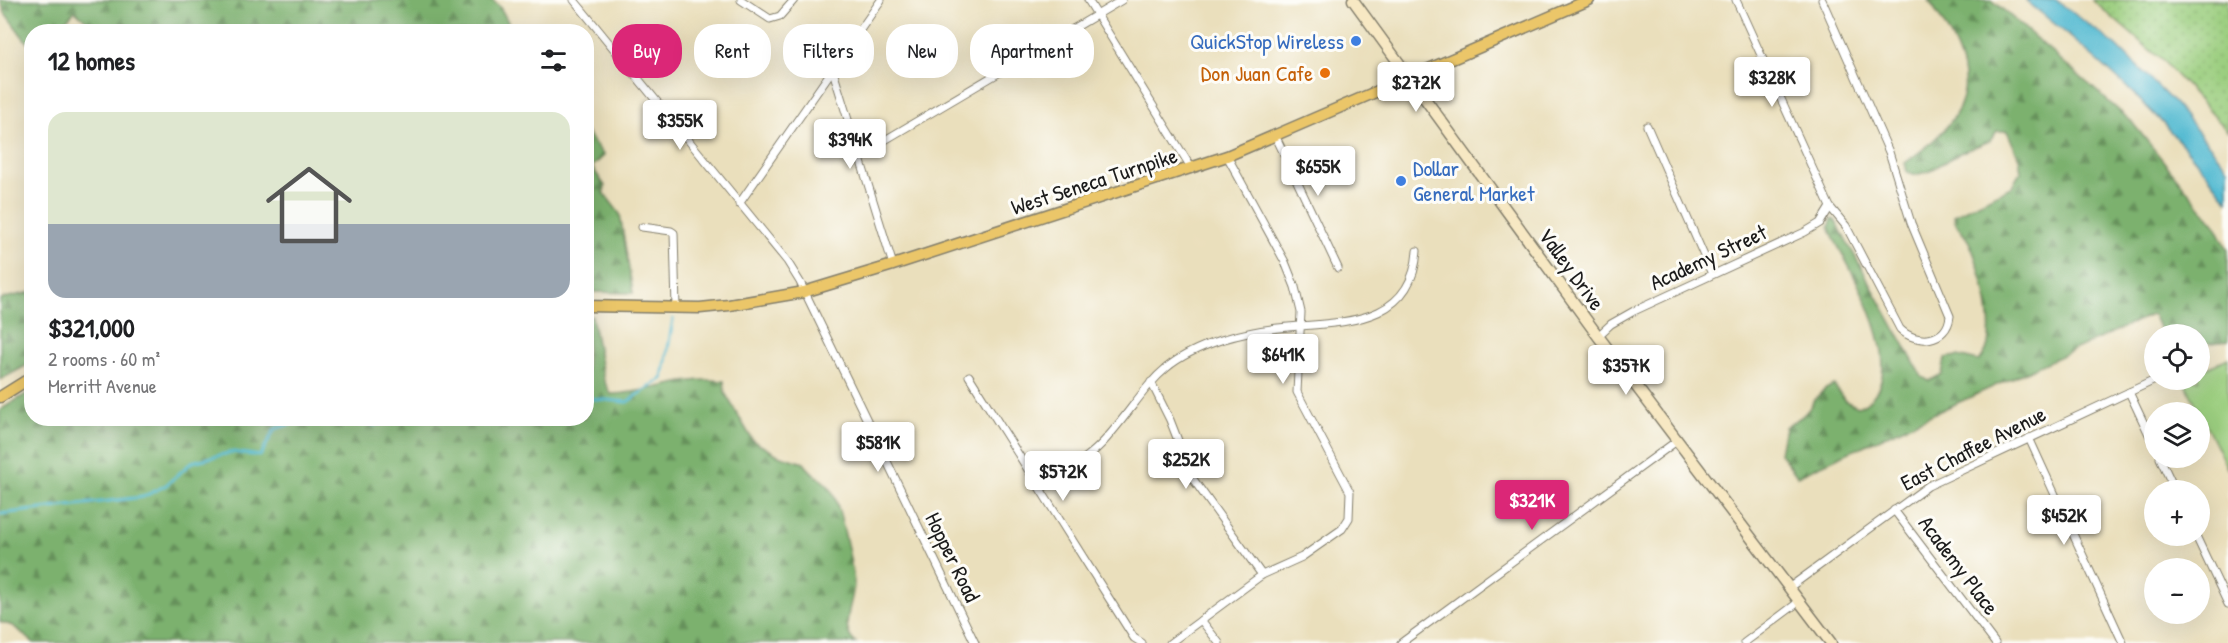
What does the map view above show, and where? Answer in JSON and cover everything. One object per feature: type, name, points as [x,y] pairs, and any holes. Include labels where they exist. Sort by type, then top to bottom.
[{"type":"main road","name":"Valley Drive","points":[[1353,0],[1409,80],[1598,336],[1831,643]]},
{"type":"main road","name":"West Seneca Turnpike","points":[[594,306],[676,308],[729,305],[804,292],[893,265],[1227,156],[1409,80],[1589,0]]},
{"type":"main road","points":[[0,397],[24,382]]},
{"type":"street","name":"Hopper Road","points":[[574,0],[593,24]]},
{"type":"street","points":[[741,0],[770,19],[780,16],[794,0]]},
{"type":"street","points":[[863,24],[880,0]]},
{"type":"street","points":[[1088,0],[1192,169]]},
{"type":"street","points":[[858,156],[1122,0]]},
{"type":"street","points":[[1736,0],[1830,207],[1846,226],[1900,329],[1907,336],[1919,340],[1932,339],[1949,322],[1950,316],[1911,223],[1889,152],[1822,0]]},
{"type":"street","name":"Hopper Road","points":[[594,25],[787,261],[975,643]]},
{"type":"street","points":[[739,204],[825,78]]},
{"type":"street","points":[[835,78],[893,265]]},
{"type":"street","points":[[1647,126],[1712,274]]},
{"type":"street","points":[[1276,137],[1338,268]]},
{"type":"street","points":[[1170,643],[1262,574],[1302,557],[1342,529],[1351,509],[1350,492],[1297,392],[1295,381],[1301,312],[1295,287],[1285,262],[1227,156]]},
{"type":"street","name":"Academy Street","points":[[1598,336],[1611,324],[1634,311],[1805,232],[1820,223],[1830,207]]},
{"type":"street","points":[[642,227],[674,233],[676,308]]},
{"type":"street","points":[[1041,489],[1105,440],[1151,382],[1175,360],[1194,350],[1256,331],[1349,322],[1379,312],[1407,289],[1416,266],[1417,251]]},
{"type":"street","points":[[969,376],[1134,638],[1142,643]]},
{"type":"street","points":[[1151,382],[1170,420],[1193,479],[1262,574]]},
{"type":"street","name":"East Chaffee Avenue","points":[[1790,587],[1894,510],[1945,477],[2144,385]]},
{"type":"street","points":[[2129,392],[2144,424]]},
{"type":"street","points":[[2028,438],[2123,643]]},
{"type":"street","points":[[1401,643],[1678,440]]},
{"type":"street","name":"Academy Place","points":[[1894,510],[1995,643]]},
{"type":"street","points":[[2201,546],[2228,604]]},
{"type":"street","points":[[1744,643],[1800,601]]},
{"type":"street","points":[[1202,620],[1219,643]]},
{"type":"green space","points":[[0,0],[492,0],[500,7],[509,24],[90,24],[75,11],[62,24],[24,24],[24,39],[5,13]]},
{"type":"green space","points":[[1929,0],[1992,0],[2131,121],[2216,226],[2228,250],[2228,341],[2210,343],[2210,324],[2158,324],[2153,314],[1797,476],[1780,453],[1785,427],[1807,412],[1818,395],[1834,385],[1845,401],[1858,407],[1875,394],[1882,375],[1882,352],[1876,326],[1866,300],[1833,237],[1829,227],[1832,219],[1835,220],[1922,377],[1929,381],[1942,374],[1945,358],[1958,356],[1978,361],[1985,352],[1989,338],[1989,322],[1984,286],[1974,254],[1967,238],[1956,223],[1954,215],[2011,187],[2021,172],[2019,158],[2007,131],[1997,131],[1990,141],[1959,153],[1930,171],[1916,175],[1907,172],[1905,163],[1948,125],[1959,107],[1964,89],[1963,70],[1957,50]]},
{"type":"green space","points":[[2092,0],[2228,0],[2228,131],[2165,63]]},
{"type":"green space","points":[[594,143],[604,156],[594,165]]},
{"type":"green space","points":[[594,170],[605,186],[604,193],[620,214],[633,293],[594,292]]},
{"type":"green space","points":[[24,294],[24,367],[0,380],[0,299]]},
{"type":"green space","points":[[594,327],[604,381],[611,394],[694,381],[724,381],[725,393],[753,441],[778,455],[804,463],[830,488],[841,518],[853,574],[854,589],[847,622],[850,637],[856,643],[34,643],[13,626],[0,622],[0,410],[24,395],[24,426],[594,426]]},
{"type":"green space","points":[[2228,358],[2228,470],[2210,433],[2210,402],[2195,402],[2189,390],[2210,390],[2210,367]]},
{"type":"water","points":[[2025,0],[2056,0],[2117,46],[2176,105],[2228,168],[2228,201],[2182,144],[2133,93],[2108,69]]},
{"type":"waterway","points":[[594,399],[627,402],[663,378],[673,319]]},
{"type":"waterway","points":[[0,514],[143,497],[166,485],[192,462],[233,452],[260,456],[275,429],[284,426]]},
{"type":"place","name":"QuickStop Wireless","points":[[1356,41]]},
{"type":"place","name":"Don Juan Cafe","points":[[1325,73]]},
{"type":"place","name":"Dollar General Market","points":[[1401,181]]}]
